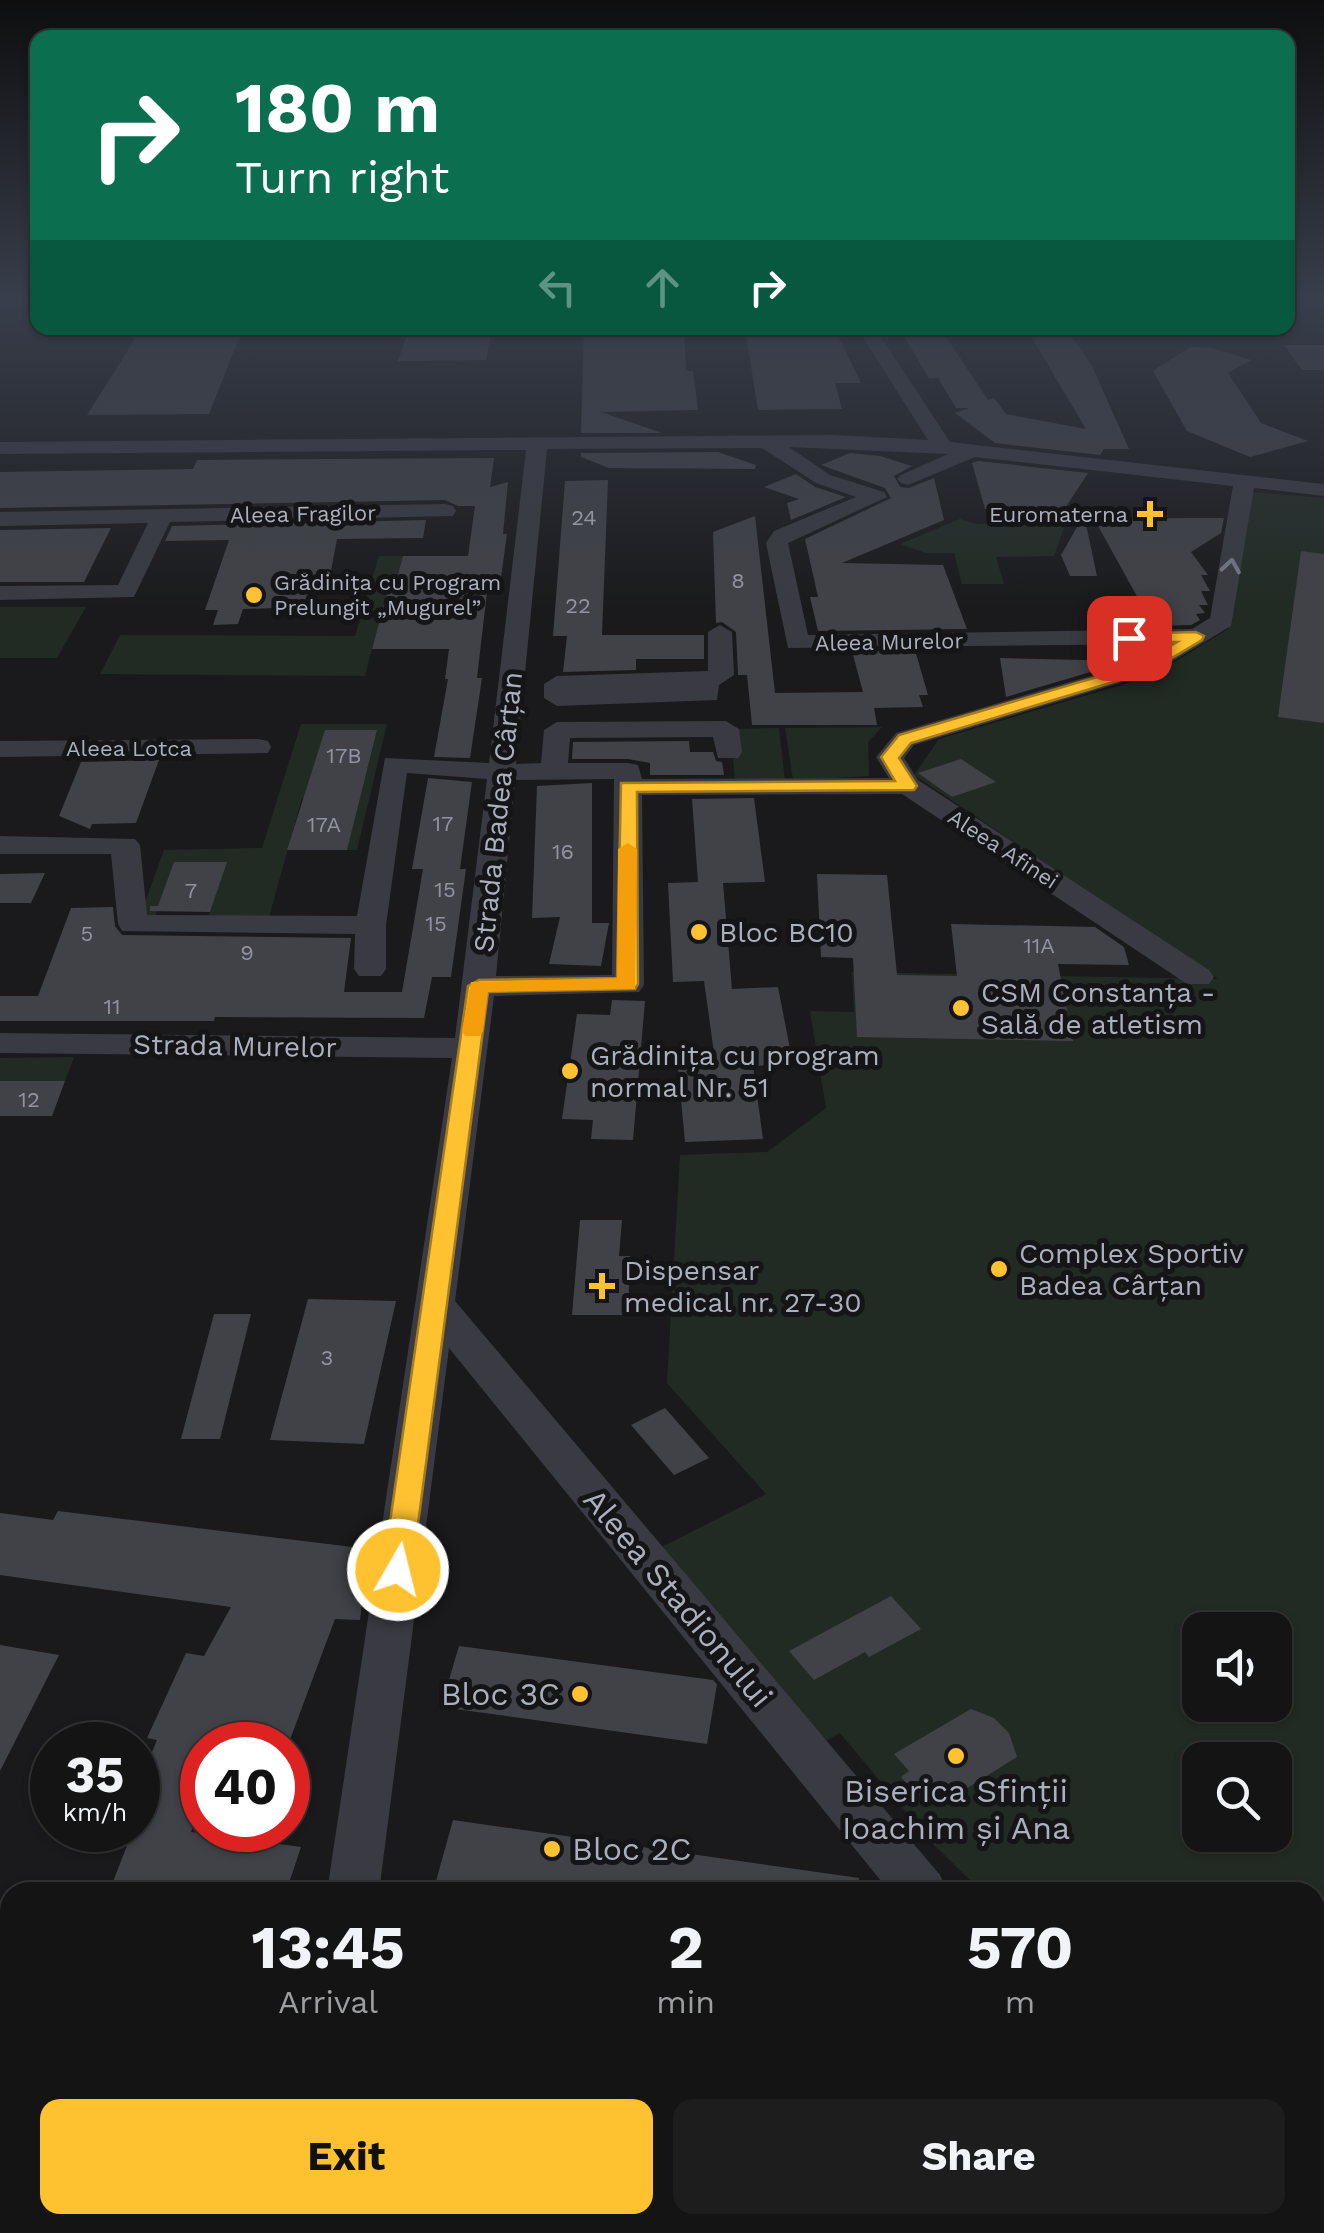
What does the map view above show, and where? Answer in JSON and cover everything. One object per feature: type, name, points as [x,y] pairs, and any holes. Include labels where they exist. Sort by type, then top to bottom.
[{"type":"street","points":[[913,401],[943,447]]},
{"type":"street","points":[[0,448],[766,442],[943,447],[1324,490]]},
{"type":"street","name":"Aleea Murelor","points":[[766,442],[823,478],[876,497],[782,536],[777,543],[798,643],[1196,636]]},
{"type":"street","name":"Strada Badea Cârțan","points":[[353,1882],[479,986],[537,444]]},
{"type":"street","points":[[908,479],[972,450]]},
{"type":"street","points":[[908,786],[890,757],[905,739],[1144,668],[1222,621],[1244,482]]},
{"type":"street","name":"Aleea Fragilor","points":[[0,519],[444,512]]},
{"type":"street","points":[[0,593],[126,592],[162,516]]},
{"type":"street","points":[[710,706],[721,675],[720,632]]},
{"type":"street","points":[[552,721],[664,689],[710,706],[726,729],[728,752]]},
{"type":"street","points":[[603,706],[710,706]]},
{"type":"street","points":[[552,721],[710,706]]},
{"type":"street","points":[[552,721],[554,765]]},
{"type":"street","name":"Aleea Lotca","points":[[0,749],[258,747]]},
{"type":"street","points":[[370,969],[372,926],[395,764],[502,772],[628,771],[628,984],[479,986]]},
{"type":"street","points":[[628,786],[908,786]]},
{"type":"street","name":"Aleea Afinei","points":[[908,786],[1198,977]]},
{"type":"street","points":[[0,845],[124,845],[133,924],[372,926]]},
{"type":"street","name":"Strada Murelor","points":[[0,1044],[470,1048]]},
{"type":"street","name":"Aleea Stadionului","points":[[434,1304],[914,1882]]},
{"type":"shaded area","name":"Complex Sportiv Badea Cârțan","points":[[1251,492],[1324,498],[1324,1882],[972,1882],[931,1842],[840,1733],[821,1743],[658,1549],[766,1494],[667,1383],[680,1155],[767,1152],[826,1108],[810,1011],[854,1012],[852,972],[1218,979],[914,775],[939,739],[1152,676],[1228,629]]},
{"type":"shaded area","points":[[960,519],[976,524],[1066,522],[1054,556],[996,557],[1004,584],[962,584],[954,553],[926,553],[900,544]]},
{"type":"shaded area","points":[[379,556],[403,556],[395,585],[388,586],[365,676],[100,674],[120,635],[355,636]]},
{"type":"shaded area","points":[[0,607],[86,607],[57,658],[0,658]]},
{"type":"shaded area","points":[[301,724],[387,724],[357,850],[347,850],[359,798],[302,798],[269,917],[208,919],[226,862],[175,862],[154,919],[139,919],[164,850],[262,848]],"holes":[[[325,730],[377,730],[365,779],[311,780]]]},
{"type":"shaded area","points":[[882,727],[868,742],[869,776],[793,780],[785,728]]},
{"type":"shaded area","points":[[779,728],[785,781],[735,782],[731,729]]},
{"type":"shaded area","points":[[74,1057],[65,1081],[0,1081],[0,1058]]},
{"type":"building","points":[[96,401],[214,401],[209,414],[87,415]]},
{"type":"building","points":[[582,401],[697,401],[698,410],[601,412],[662,433],[581,433]]},
{"type":"building","points":[[757,401],[840,401],[842,409],[758,410]]},
{"type":"building","points":[[952,401],[996,401],[1006,414],[1086,429],[1069,401],[1108,401],[1129,449],[1104,449],[1100,455],[995,443],[955,413],[969,408],[956,408]]},
{"type":"building","points":[[1170,401],[1247,401],[1261,423],[1308,441],[1250,457],[1187,431]]},
{"type":"building","points":[[718,452],[756,465],[755,469],[609,468],[581,457],[581,453]]},
{"type":"building","points":[[850,453],[880,456],[912,466],[894,476],[900,487],[909,488],[934,478],[944,520],[842,563],[943,565],[967,629],[818,631],[810,597],[818,597],[805,539],[891,498],[885,488],[821,465]]},
{"type":"building","points":[[494,458],[490,487],[508,482],[503,534],[507,534],[499,592],[487,592],[477,678],[482,678],[470,758],[434,757],[448,679],[449,649],[372,649],[389,585],[395,585],[403,556],[468,556],[475,506],[458,506],[445,500],[0,508],[0,472],[193,469],[197,460]]},
{"type":"building","points":[[972,463],[1088,473],[1058,519],[985,509]]},
{"type":"building","points":[[796,474],[815,487],[846,497],[791,520],[787,503],[799,499],[764,487]]},
{"type":"building","points":[[608,480],[602,635],[704,635],[704,659],[636,659],[636,670],[563,672],[567,636],[553,636],[565,481]]},
{"type":"building","points":[[1084,515],[1097,576],[1070,576],[1061,555]]},
{"type":"building","points":[[755,516],[775,693],[863,692],[852,651],[915,650],[928,695],[919,695],[923,707],[874,708],[877,725],[752,725],[747,675],[738,675],[736,632],[722,622],[716,623],[713,532]]},
{"type":"building","points":[[1224,518],[1221,533],[1191,552],[1208,575],[1201,575],[1210,591],[1201,591],[1208,605],[1199,605],[1205,613],[1196,614],[1200,620],[1191,625],[1159,626],[1155,618],[1149,618],[1097,524],[1122,527],[1124,519]]},
{"type":"building","points":[[426,520],[423,538],[337,539],[327,592],[315,593],[312,607],[243,609],[238,624],[213,625],[218,610],[205,610],[229,540],[165,541],[172,526]]},
{"type":"building","points":[[111,528],[84,582],[0,582],[0,530]]},
{"type":"building","points":[[1301,551],[1324,554],[1324,723],[1278,717]]},
{"type":"building","points":[[1000,658],[1128,661],[1006,697]]},
{"type":"building","points":[[325,730],[377,730],[347,850],[287,850]]},
{"type":"building","points":[[689,741],[690,752],[713,752],[716,761],[722,762],[724,775],[650,775],[650,763],[572,759],[573,742]]},
{"type":"building","points":[[961,759],[996,782],[952,797],[918,773]]},
{"type":"building","points":[[159,760],[136,823],[92,824],[90,829],[59,816],[81,762]]},
{"type":"building","points":[[428,778],[472,782],[460,869],[466,869],[451,977],[432,977],[424,1018],[0,1021],[0,996],[38,996],[71,908],[113,907],[115,926],[122,935],[351,938],[344,992],[402,992],[423,869],[412,869]]},
{"type":"building","points":[[592,783],[592,923],[609,923],[601,966],[549,964],[560,917],[532,918],[537,786]]},
{"type":"building","points":[[754,798],[765,882],[723,883],[732,989],[778,987],[793,1064],[753,1066],[763,1139],[685,1142],[678,1068],[716,1067],[704,981],[673,982],[668,883],[698,882],[692,799]]},
{"type":"building","points":[[174,862],[227,862],[210,912],[150,911],[150,906],[158,906]]},
{"type":"building","points":[[45,873],[31,903],[0,903],[0,874]]},
{"type":"building","points":[[817,874],[887,875],[897,975],[957,976],[951,924],[1095,927],[1124,947],[1129,965],[1058,964],[1073,1041],[857,1037],[853,958],[821,957]]},
{"type":"building","points":[[612,1000],[645,1001],[633,1140],[591,1139],[593,1120],[562,1119],[577,1014],[610,1015]]},
{"type":"building","points":[[0,1081],[65,1081],[52,1116],[0,1116]]},
{"type":"building","name":"Dispensar medical nr. 27-30","points":[[580,1220],[622,1220],[619,1256],[630,1256],[628,1315],[572,1315]]},
{"type":"building","points":[[308,1299],[396,1301],[364,1444],[270,1440]]},
{"type":"building","points":[[214,1314],[251,1314],[220,1439],[181,1439]]},
{"type":"building","points":[[665,1408],[709,1458],[674,1475],[631,1425]]},
{"type":"building","points":[[58,1511],[369,1549],[360,1620],[335,1619],[297,1722],[180,1722],[180,1852],[299,1852],[289,1882],[113,1882],[124,1852],[160,1852],[160,1722],[154,1722],[186,1653],[204,1656],[231,1607],[0,1575],[0,1513],[53,1520]]},
{"type":"building","points":[[891,1596],[921,1629],[869,1657],[865,1652],[814,1680],[789,1651]]},
{"type":"building","points":[[0,1645],[59,1655],[0,1771]]},
{"type":"building","name":"Bloc 3C","points":[[459,1646],[713,1680],[717,1684],[707,1744],[441,1707]]},
{"type":"building","name":"Biserica Sfinții Ioachim și Ana","points":[[971,1709],[994,1718],[1009,1733],[1017,1757],[940,1805],[927,1790],[918,1796],[901,1777],[909,1771],[894,1754]]},
{"type":"building","name":"Bloc 2C","points":[[453,1820],[859,1878],[859,1882],[436,1882]]},
{"type":"slow traffic","points":[[472,1031],[479,986],[628,984],[628,849]]},
{"type":"place","name":"Euromaterna","points":[[1150,514]]},
{"type":"place","name":"Grădinița cu Program Prelungit „Mugurel”","points":[[254,595]]},
{"type":"place","name":"Bloc BC10","points":[[699,932]]},
{"type":"place","name":"CSM Constanța - Sală de atletism","points":[[961,1008]]},
{"type":"place","name":"Grădinița cu program normal Nr. 51","points":[[570,1071]]},
{"type":"place","name":"Complex Sportiv Badea Cârțan","points":[[999,1269]]},
{"type":"place","name":"Dispensar medical nr. 27-30","points":[[602,1286]]},
{"type":"place","name":"Bloc 3C","points":[[580,1694]]},
{"type":"place","name":"Biserica Sfinții Ioachim și Ana","points":[[956,1756]]},
{"type":"place","name":"Bloc 2C","points":[[552,1849]]},
{"type":"route","points":[[398,1570],[479,986],[628,984],[628,786],[908,786],[890,757],[905,739],[1144,668],[1196,636],[1129,638]]}]
